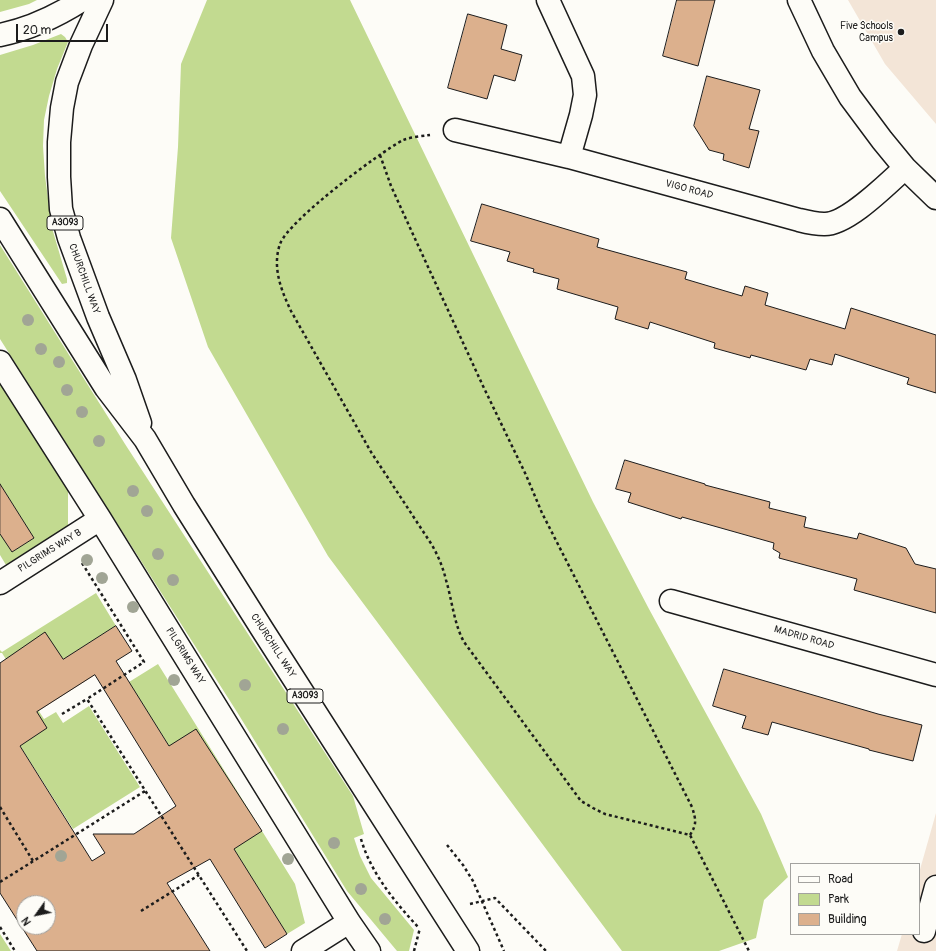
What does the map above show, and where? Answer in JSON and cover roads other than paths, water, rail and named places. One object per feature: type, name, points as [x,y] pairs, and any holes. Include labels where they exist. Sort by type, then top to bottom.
[{"type":"street","points":[[0,35],[12,33],[41,22],[69,9],[82,0]]},
{"type":"street","name":"CHURCHILL WAY","points":[[102,0],[81,45],[67,82],[59,142],[61,209],[69,238],[98,317],[126,380],[145,439]]},
{"type":"street","points":[[548,0],[583,76],[585,95],[569,157]]},
{"type":"street","points":[[799,0],[823,51],[850,96],[882,140],[905,168],[936,198]]},
{"type":"street","name":"VIGO ROAD","points":[[456,130],[569,157],[799,220],[825,225],[839,222],[851,215],[905,168]]},
{"type":"street","name":"CHURCHILL WAY","points":[[0,219],[106,388],[145,439],[184,505],[262,629],[468,951]]},
{"type":"street","name":"PILGRIMS WAY","points":[[0,362],[100,519],[349,922],[369,951]]},
{"type":"street","name":"PILGRIMS WAY B","points":[[0,583],[100,519]]},
{"type":"street","name":"MADRID ROAD","points":[[671,601],[936,675]]},
{"type":"street","points":[[924,931],[936,887]]},
{"type":"street","points":[[303,951],[349,922]]},
{"type":"place","name":"Five Schools Campus","points":[[901,32]]}]
